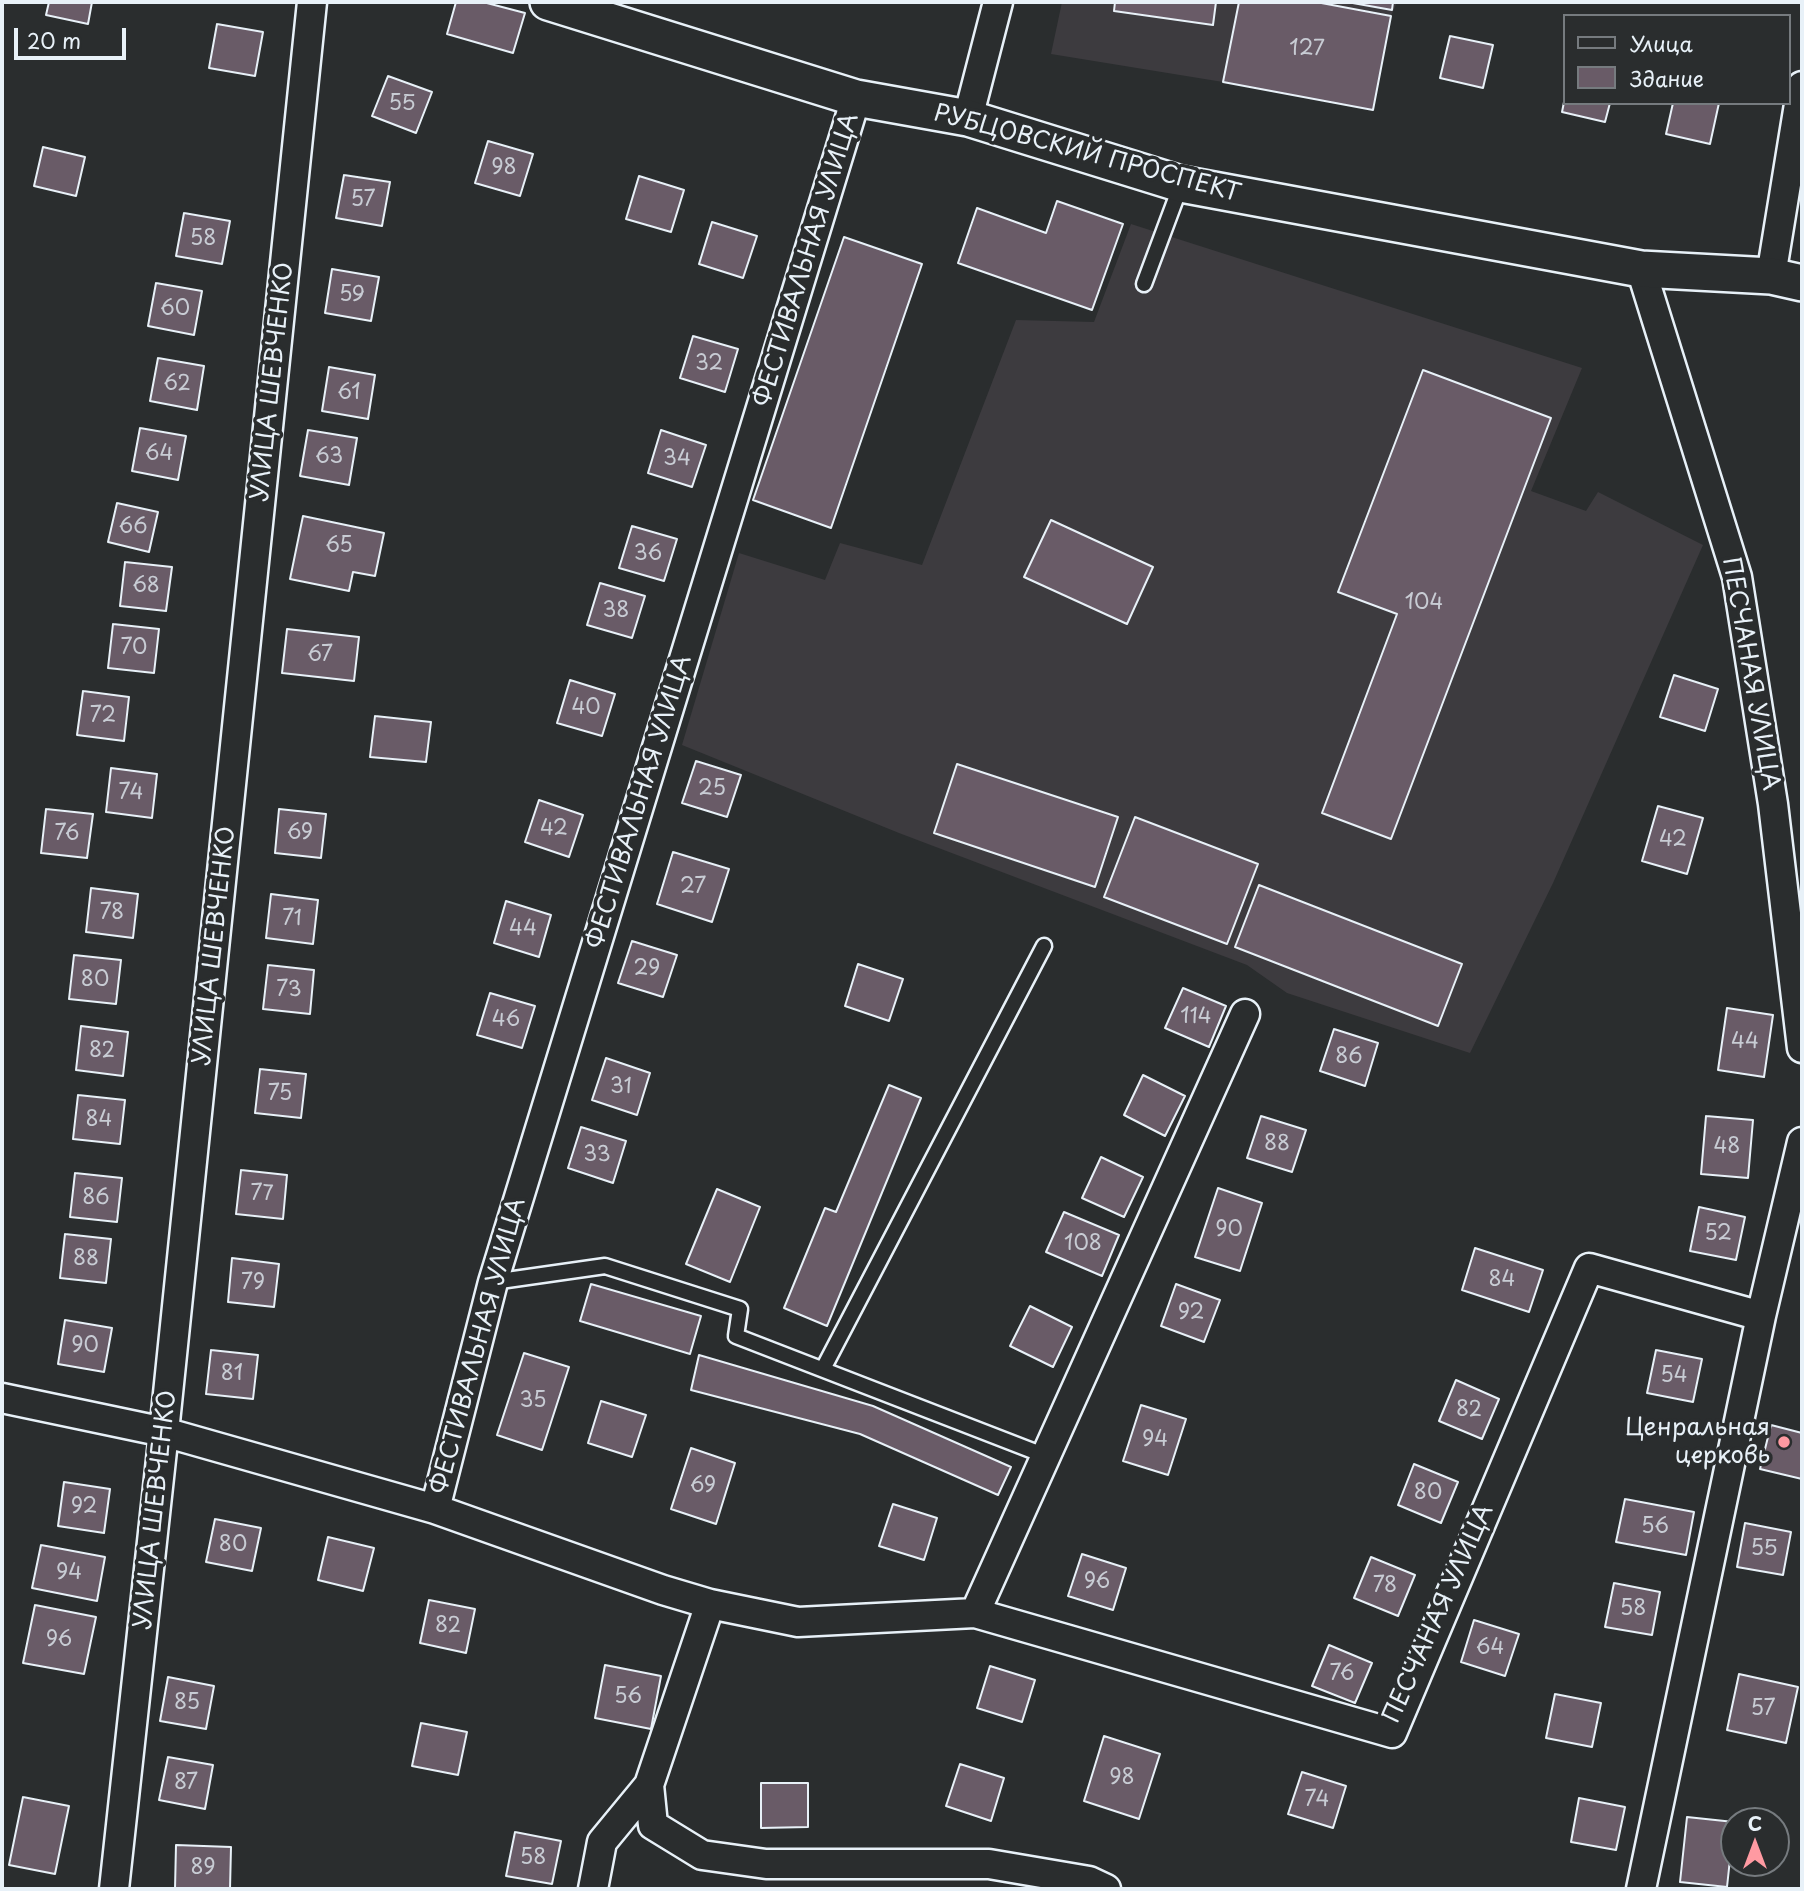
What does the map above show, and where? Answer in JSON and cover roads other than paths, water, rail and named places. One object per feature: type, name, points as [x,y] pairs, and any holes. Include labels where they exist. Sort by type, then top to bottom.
[{"type":"street","name":"УЛИЦА ШЕВЧЕНКО","points":[[114,1889],[312,2]]},
{"type":"street","name":"РУБЦОВСКИЙ ПРОСПЕКТ","points":[[548,2],[856,99],[968,118],[1181,184],[1641,269],[1787,280]]},
{"type":"street","points":[[968,118],[998,2]]},
{"type":"street","points":[[1787,280],[1802,86]]},
{"type":"street","name":"ФЕСТИВАЛЬНАЯ УЛИЦА","points":[[435,1509],[493,1282],[856,99]]},
{"type":"street","name":"ПЕСЧАНАЯ УЛИЦА","points":[[1641,269],[1737,577],[1773,804],[1802,1048]]},
{"type":"street","points":[[975,1613],[1245,1014]]},
{"type":"street","points":[[1641,1889],[1761,1317],[1802,1142]]},
{"type":"street","name":"ПЕСЧАНАЯ УЛИЦА","points":[[2,1398],[164,1432],[435,1509],[663,1590],[710,1604],[798,1622],[975,1613],[1392,1733],[1589,1268],[1761,1317]]},
{"type":"street","points":[[593,1889],[602,1842],[649,1785],[710,1604]]},
{"type":"street","points":[[649,1785],[653,1825],[702,1855],[766,1864],[989,1864],[1089,1881],[1106,1889]]},
{"type":"lane","points":[[1144,284],[1181,184]]},
{"type":"lane","points":[[823,1369],[1044,946]]},
{"type":"lane","points":[[493,1282],[605,1266],[740,1309],[736,1336],[1046,1456]]},
{"type":"place","name":"Ценральная церковь","points":[[1784,1442]]}]
